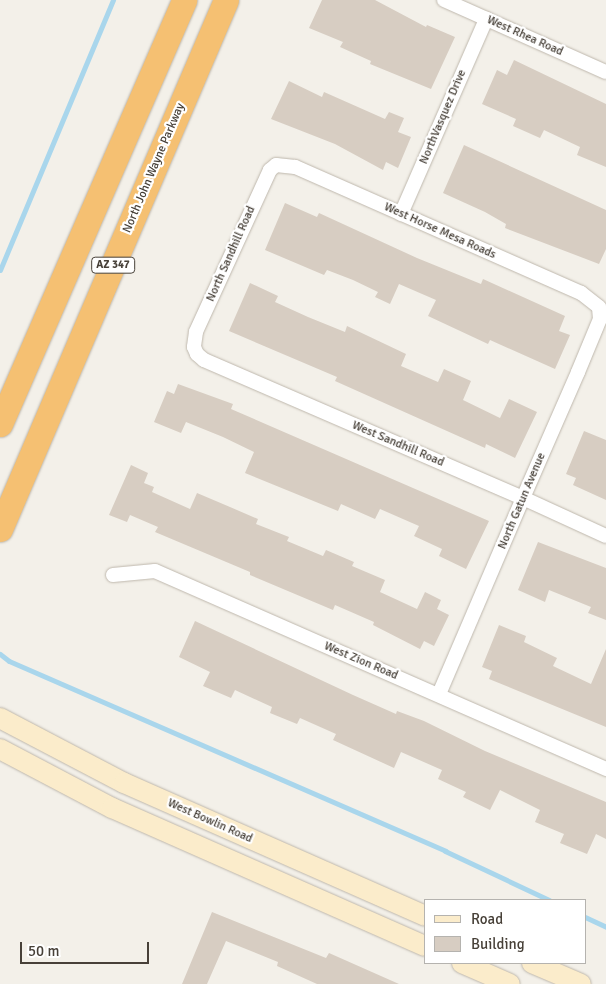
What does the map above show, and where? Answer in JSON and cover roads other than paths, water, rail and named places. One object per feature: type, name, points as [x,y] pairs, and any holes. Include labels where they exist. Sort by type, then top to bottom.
[{"type":"highway","name":"AZ 347","points":[[0,424],[184,0]]},
{"type":"highway","name":"North John Wayne Parkway","points":[[0,529],[226,0]]},
{"type":"street","name":"West Rhea Road","points":[[444,0],[606,72]]},
{"type":"street","name":"NorthVasquez Drive","points":[[401,214],[486,19]]},
{"type":"street","name":"West Horse Mesa Roads","points":[[276,165],[295,167],[580,293],[599,307]]},
{"type":"street","name":"North Sandhill Road","points":[[194,347],[196,332],[264,177],[276,165]]},
{"type":"street","name":"North Gatun Avenue","points":[[439,694],[600,319],[599,307]]},
{"type":"street","name":"West Sandhill Road","points":[[194,347],[204,360],[523,498],[606,536]]},
{"type":"street","name":"West Zion Road","points":[[113,575],[154,571],[439,694],[606,769]]},
{"type":"street","name":"West Bowlin Road","points":[[0,718],[124,783],[424,916]]},
{"type":"street","points":[[0,749],[112,808],[424,946]]},
{"type":"street","points":[[464,964],[510,984]]},
{"type":"street","points":[[534,964],[581,984]]},
{"type":"waterway","points":[[0,270],[113,0]]},
{"type":"waterway","points":[[0,654],[9,661],[445,851],[547,899]]},
{"type":"waterway","points":[[586,917],[606,927]]}]
